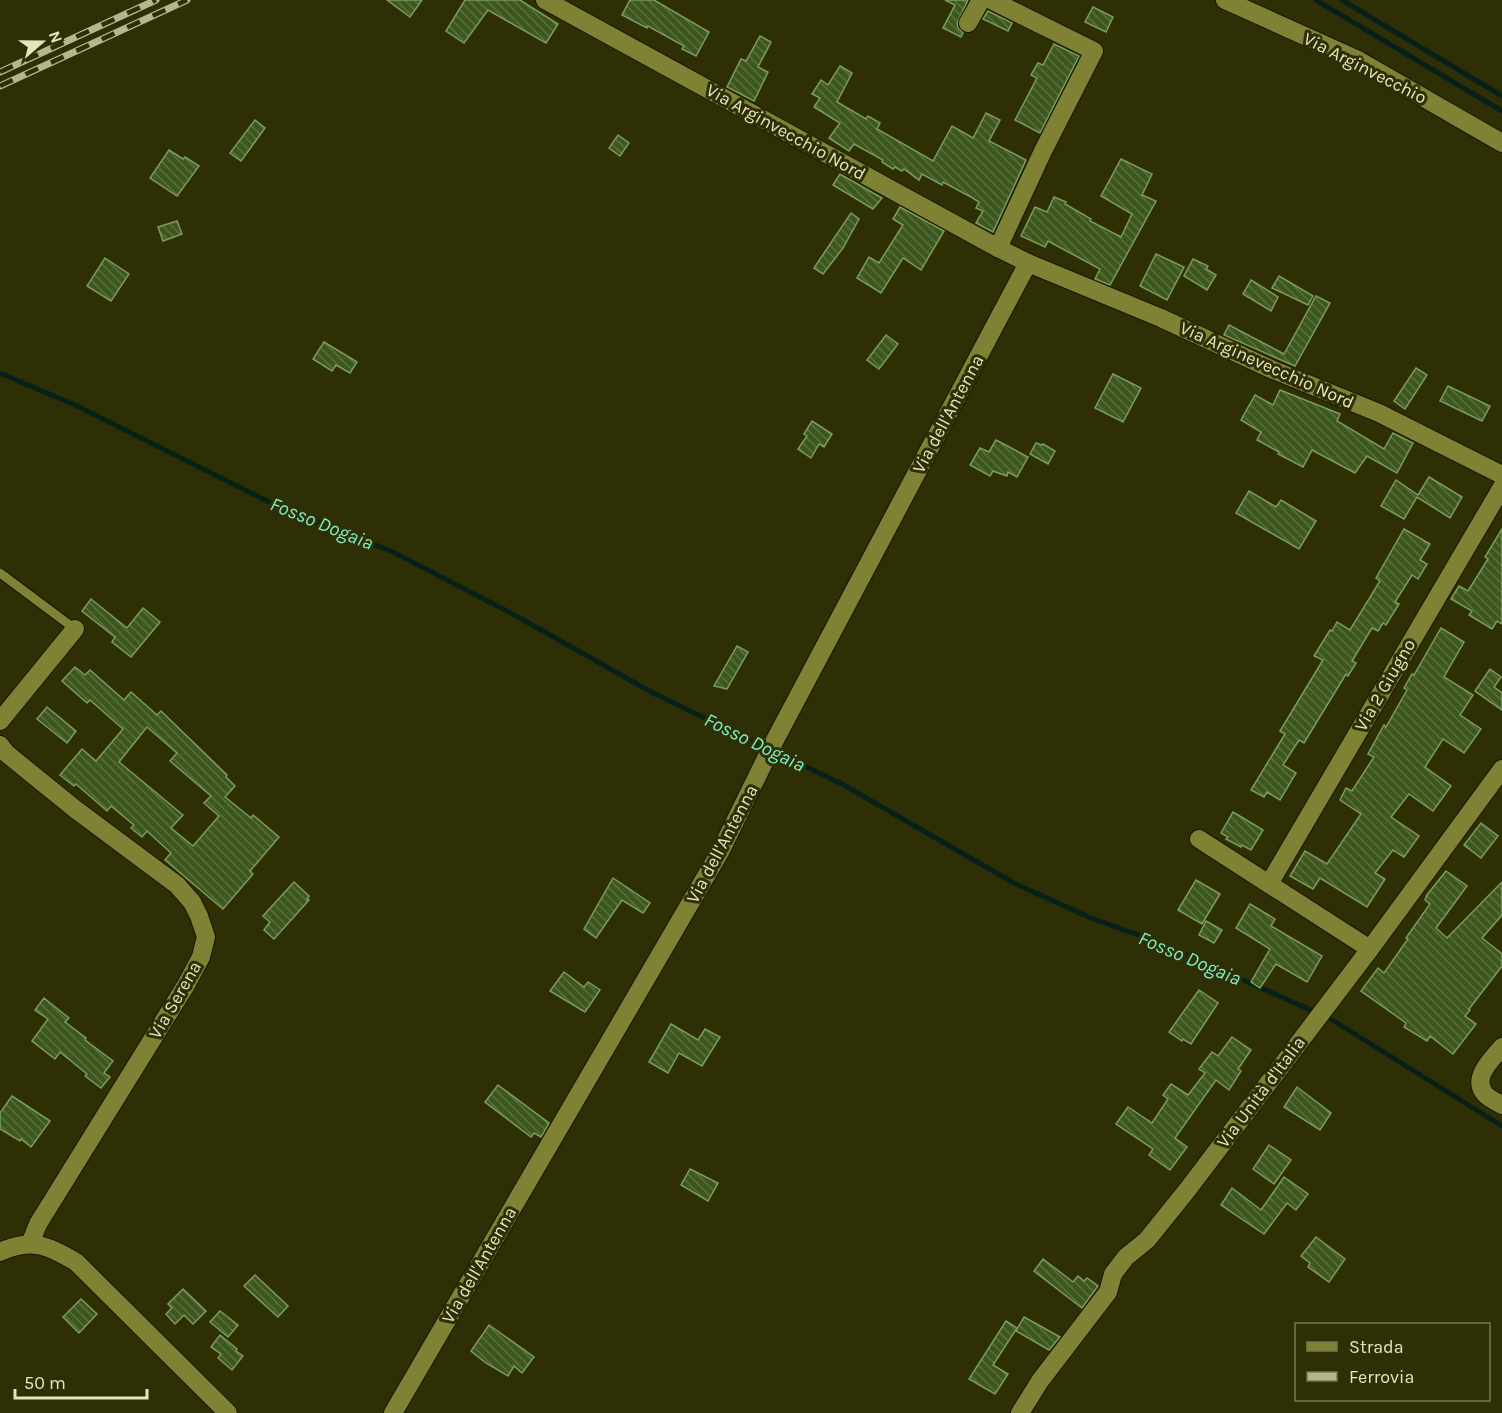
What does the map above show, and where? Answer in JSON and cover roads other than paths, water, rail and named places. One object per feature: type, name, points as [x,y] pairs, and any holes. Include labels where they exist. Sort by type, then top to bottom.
[{"type":"street","name":"Via Arginvecchio Nord","points":[[545,0],[1028,263]]},
{"type":"street","points":[[968,23],[981,0]]},
{"type":"street","points":[[991,0],[1094,51],[1043,151],[998,248]]},
{"type":"street","name":"Via Arginvecchio","points":[[1225,0],[1358,60],[1502,143]]},
{"type":"street","name":"Via Arginevecchio Nord","points":[[1028,263],[1161,318],[1271,369],[1379,413],[1502,475]]},
{"type":"street","name":"Via dell'Antenna","points":[[393,1413],[720,852],[775,740],[1028,263]]},
{"type":"street","name":"Via 2 Giugno","points":[[1269,884],[1502,487]]},
{"type":"street","points":[[0,721],[75,629]]},
{"type":"street","name":"Via Serena","points":[[0,746],[75,809],[177,885],[192,902],[206,937],[201,957],[186,985],[38,1224],[30,1244]]},
{"type":"street","name":"Via Unità d'Italia","points":[[1020,1413],[1040,1381],[1108,1292],[1113,1274],[1126,1257],[1147,1240],[1188,1189],[1370,949],[1502,769]]},
{"type":"street","points":[[1199,839],[1370,949]]},
{"type":"street","points":[[1502,1047],[1484,1070],[1480,1081],[1484,1093],[1502,1105]]},
{"type":"street","points":[[0,1252],[8,1248],[30,1244],[51,1247],[76,1262],[228,1413]]},
{"type":"lane","points":[[0,573],[75,629]]},
{"type":"waterway","points":[[1316,0],[1502,111]]},
{"type":"waterway","points":[[1342,0],[1502,96]]},
{"type":"waterway","name":"Fosso Dogaia","points":[[0,373],[75,405],[277,506],[393,552],[511,613],[653,693],[842,784],[1014,883],[1091,918],[1155,941],[1331,1019],[1502,1126]]},
{"type":"railway","points":[[0,72],[156,0]]},
{"type":"railway","points":[[0,86],[187,0]]}]
